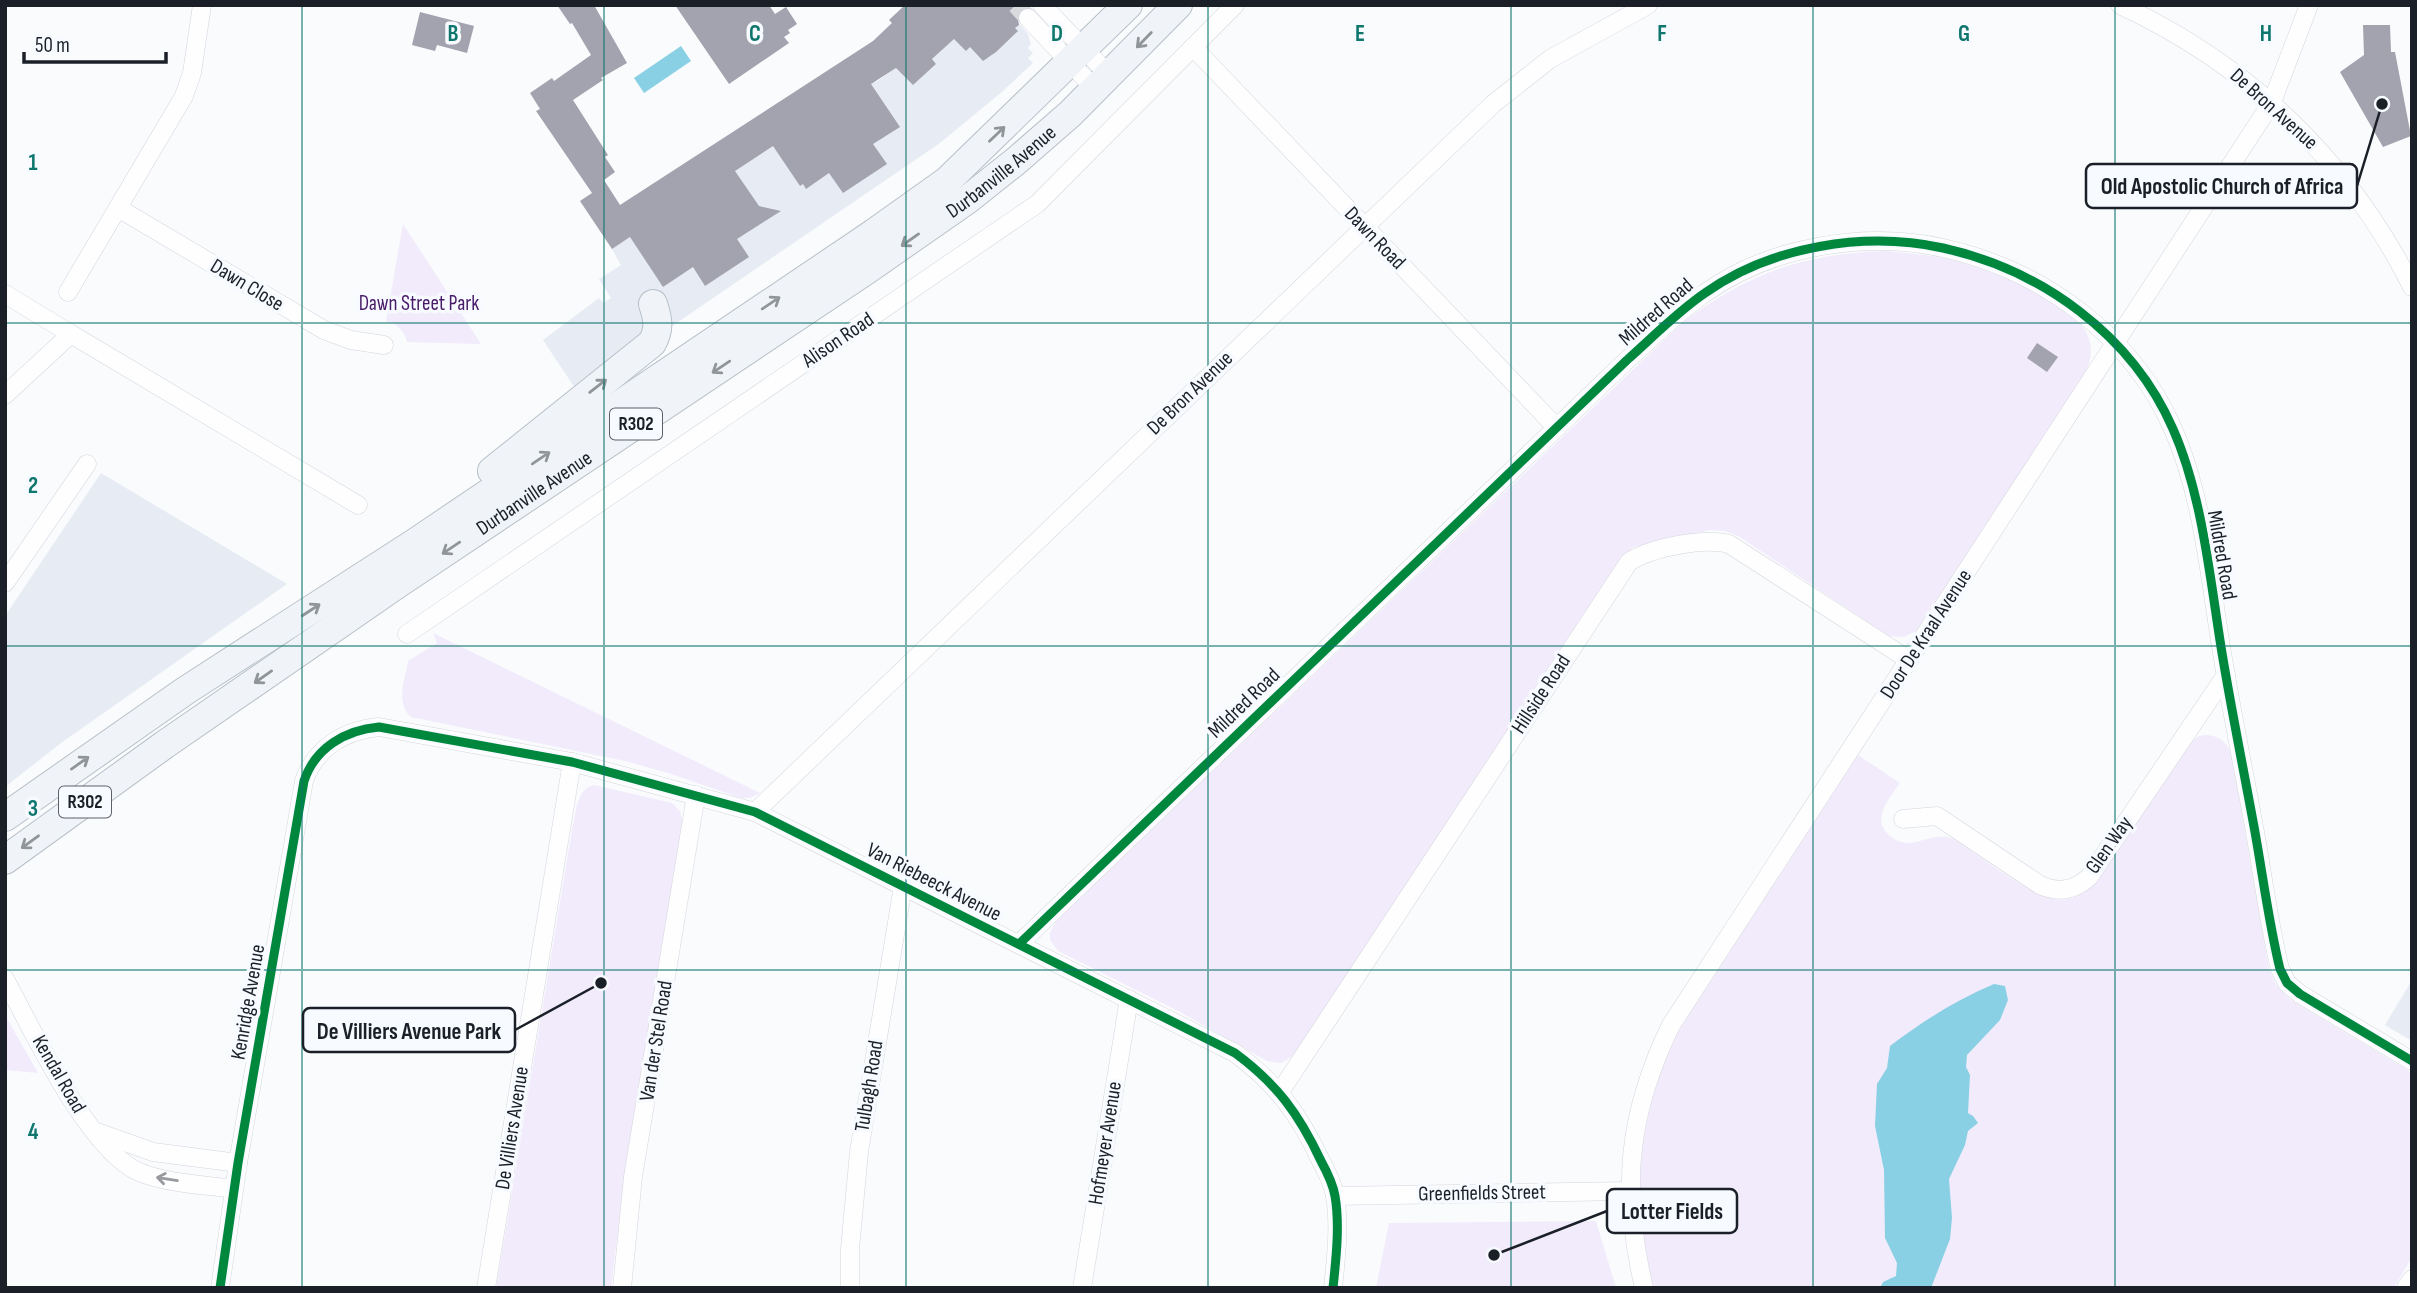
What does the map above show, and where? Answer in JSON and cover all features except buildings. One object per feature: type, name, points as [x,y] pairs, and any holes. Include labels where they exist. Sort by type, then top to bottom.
[{"type":"main road","name":"Durbanville Avenue","points":[[5,817],[185,691],[416,542],[947,181],[1128,5]]},
{"type":"main road","name":"Durbanville Avenue","points":[[5,860],[164,745],[376,599],[857,277],[967,200],[1016,162],[1102,82],[1178,5]]},
{"type":"main road","points":[[416,542],[463,495],[646,350],[658,330],[653,304]]},
{"type":"street","points":[[68,292],[184,96],[192,73],[202,5]]},
{"type":"street","points":[[1042,5],[1077,56]]},
{"type":"street","name":"Alison Road","points":[[407,634],[1037,204],[1235,5]]},
{"type":"street","name":"De Bron Avenue","points":[[755,812],[1364,226],[1524,78],[1596,32],[1648,5]]},
{"type":"street","name":"De Bron Avenue","points":[[2120,5],[2178,34],[2211,55],[2272,102],[2325,155],[2357,196],[2390,246],[2412,287]]},
{"type":"street","name":"Door De Kraal Avenue","points":[[1644,1288],[1637,1256],[1630,1191],[1631,1154],[1638,1109],[1650,1072],[1671,1026],[2272,102],[2309,5]]},
{"type":"street","points":[[1028,18],[1077,56],[1102,82]]},
{"type":"street","name":"Dawn Road","points":[[1193,47],[1557,428]]},
{"type":"street","name":"Dawn Close","points":[[118,208],[324,330],[351,340],[384,345]]},
{"type":"street","name":"Mildred Road","points":[[1019,944],[1627,360],[1683,310],[1707,291],[1761,264],[1788,255],[1836,245],[1904,243],[1933,246],[1989,261],[2014,271],[2061,298],[2107,333],[2153,392],[2174,430],[2198,514],[2225,675],[2282,975],[2300,994],[2412,1061]]},
{"type":"street","points":[[5,294],[358,505]]},
{"type":"street","points":[[5,395],[71,334]]},
{"type":"street","points":[[5,583],[87,464]]},
{"type":"street","name":"Hillside Road","points":[[1280,1092],[1624,567],[1634,558],[1704,541],[1729,544],[1909,660]]},
{"type":"street","name":"Glen Way","points":[[1903,819],[1937,816],[2040,885],[2057,890],[2074,888],[2089,877],[2225,675]]},
{"type":"street","name":"Van Riebeeck Avenue","points":[[341,738],[369,728],[389,728],[572,762],[755,812],[1235,1053],[1266,1077],[1280,1092],[1305,1127],[1329,1177],[1335,1196],[1336,1248],[1333,1288]]},
{"type":"street","name":"Kenridge Avenue","points":[[220,1288],[238,1163],[304,781],[315,758],[341,738]]},
{"type":"street","name":"De Villiers Avenue","points":[[486,1288],[572,762]]},
{"type":"street","name":"Van der Stel Road","points":[[622,1288],[633,1177],[696,794]]},
{"type":"street","name":"Tulbagh Road","points":[[850,1288],[859,1152],[903,886]]},
{"type":"street","name":"Kendal Road","points":[[5,979],[81,1115],[118,1160],[150,1176],[234,1189]]},
{"type":"street","name":"Hofmeyer Avenue","points":[[1082,1288],[1129,999]]},
{"type":"street","name":"Kendal Road","points":[[94,1131],[153,1152],[238,1163]]},
{"type":"street","name":"Greenfields Street","points":[[1335,1196],[1630,1191]]},
{"type":"street","points":[[2406,1288],[2412,1279]]},
{"type":"shaded area","points":[[1003,5],[1028,34],[1031,44],[1028,48],[1033,53],[1028,58],[1033,63],[1003,91],[940,143],[577,391],[543,340],[599,298],[603,303],[611,298],[599,279],[621,265],[612,249],[873,78],[876,82],[896,68],[913,85],[936,64],[932,59],[942,50],[930,37]]},
{"type":"shaded area","points":[[101,473],[287,584],[61,743],[5,787],[7,613]]},
{"type":"shaded area","points":[[2412,980],[2412,1041],[2385,1025]]},
{"type":"green space","name":"Dawn Street Park","points":[[403,224],[481,344],[407,342],[400,328],[386,321]]},
{"type":"green space","points":[[1884,251],[1959,262],[1999,275],[2060,306],[2085,330],[2091,347],[2089,364],[2084,375],[1916,631],[1904,637],[1889,636],[1738,536],[1724,531],[1710,530],[1634,547],[1619,560],[1293,1056],[1281,1063],[1267,1061],[1180,1012],[1058,951],[1050,940],[1050,933],[1057,920],[1684,321],[1732,290],[1778,269],[1828,256]]},
{"type":"green space","points":[[433,633],[760,793],[750,798],[741,798],[625,761],[411,717],[402,698],[408,661],[437,643]]},
{"type":"green space","points":[[2205,735],[2221,740],[2231,753],[2269,969],[2276,985],[2291,1000],[2412,1073],[2412,1257],[2394,1288],[1654,1288],[1641,1224],[1641,1160],[1653,1096],[1663,1065],[1676,1035],[1858,755],[1900,783],[1881,816],[1884,829],[1892,838],[1910,843],[1937,837],[1954,839],[2032,890],[2053,899],[2070,899],[2094,885],[2188,744]]},
{"type":"green space","points":[[594,785],[672,803],[680,811],[683,822],[626,1163],[611,1288],[496,1288],[573,824],[581,795]]},
{"type":"green space","points":[[5,1015],[38,1073],[5,1070]]},
{"type":"green space","points":[[1596,1221],[1616,1288],[1376,1288],[1389,1223]]},
{"type":"water","points":[[681,46],[691,61],[644,93],[634,78]]},
{"type":"water","points":[[1994,984],[2005,986],[2008,1000],[2000,1020],[1967,1055],[1966,1067],[1970,1075],[1968,1113],[1978,1123],[1968,1131],[1965,1145],[1949,1179],[1952,1218],[1950,1239],[1931,1288],[1880,1288],[1883,1282],[1896,1276],[1897,1263],[1885,1238],[1884,1170],[1875,1126],[1877,1084],[1887,1068],[1890,1046],[1940,1012]]},
{"type":"tunnel","points":[[1016,5],[1028,18]]},
{"type":"cycle path","points":[[1019,944],[1627,360],[1695,300],[1731,277],[1789,254],[1851,242],[1913,243],[1980,258],[2015,272],[2048,290],[2080,311],[2108,336],[2134,364],[2155,395],[2183,455],[2199,511],[2280,969],[2287,983],[2300,994],[2412,1061]]},
{"type":"cycle path","points":[[220,1288],[238,1163],[304,781],[316,759],[333,743],[354,732],[379,727],[572,762],[755,812],[1235,1053],[1263,1076],[1286,1101],[1313,1144],[1330,1178],[1337,1219],[1333,1288]]},
{"type":"place","name":"Old Apostolic Church of Africa","points":[[2382,104]]},
{"type":"place","name":"De Villiers Avenue Park","points":[[601,983]]},
{"type":"place","name":"Lotter Fields","points":[[1494,1255]]}]
